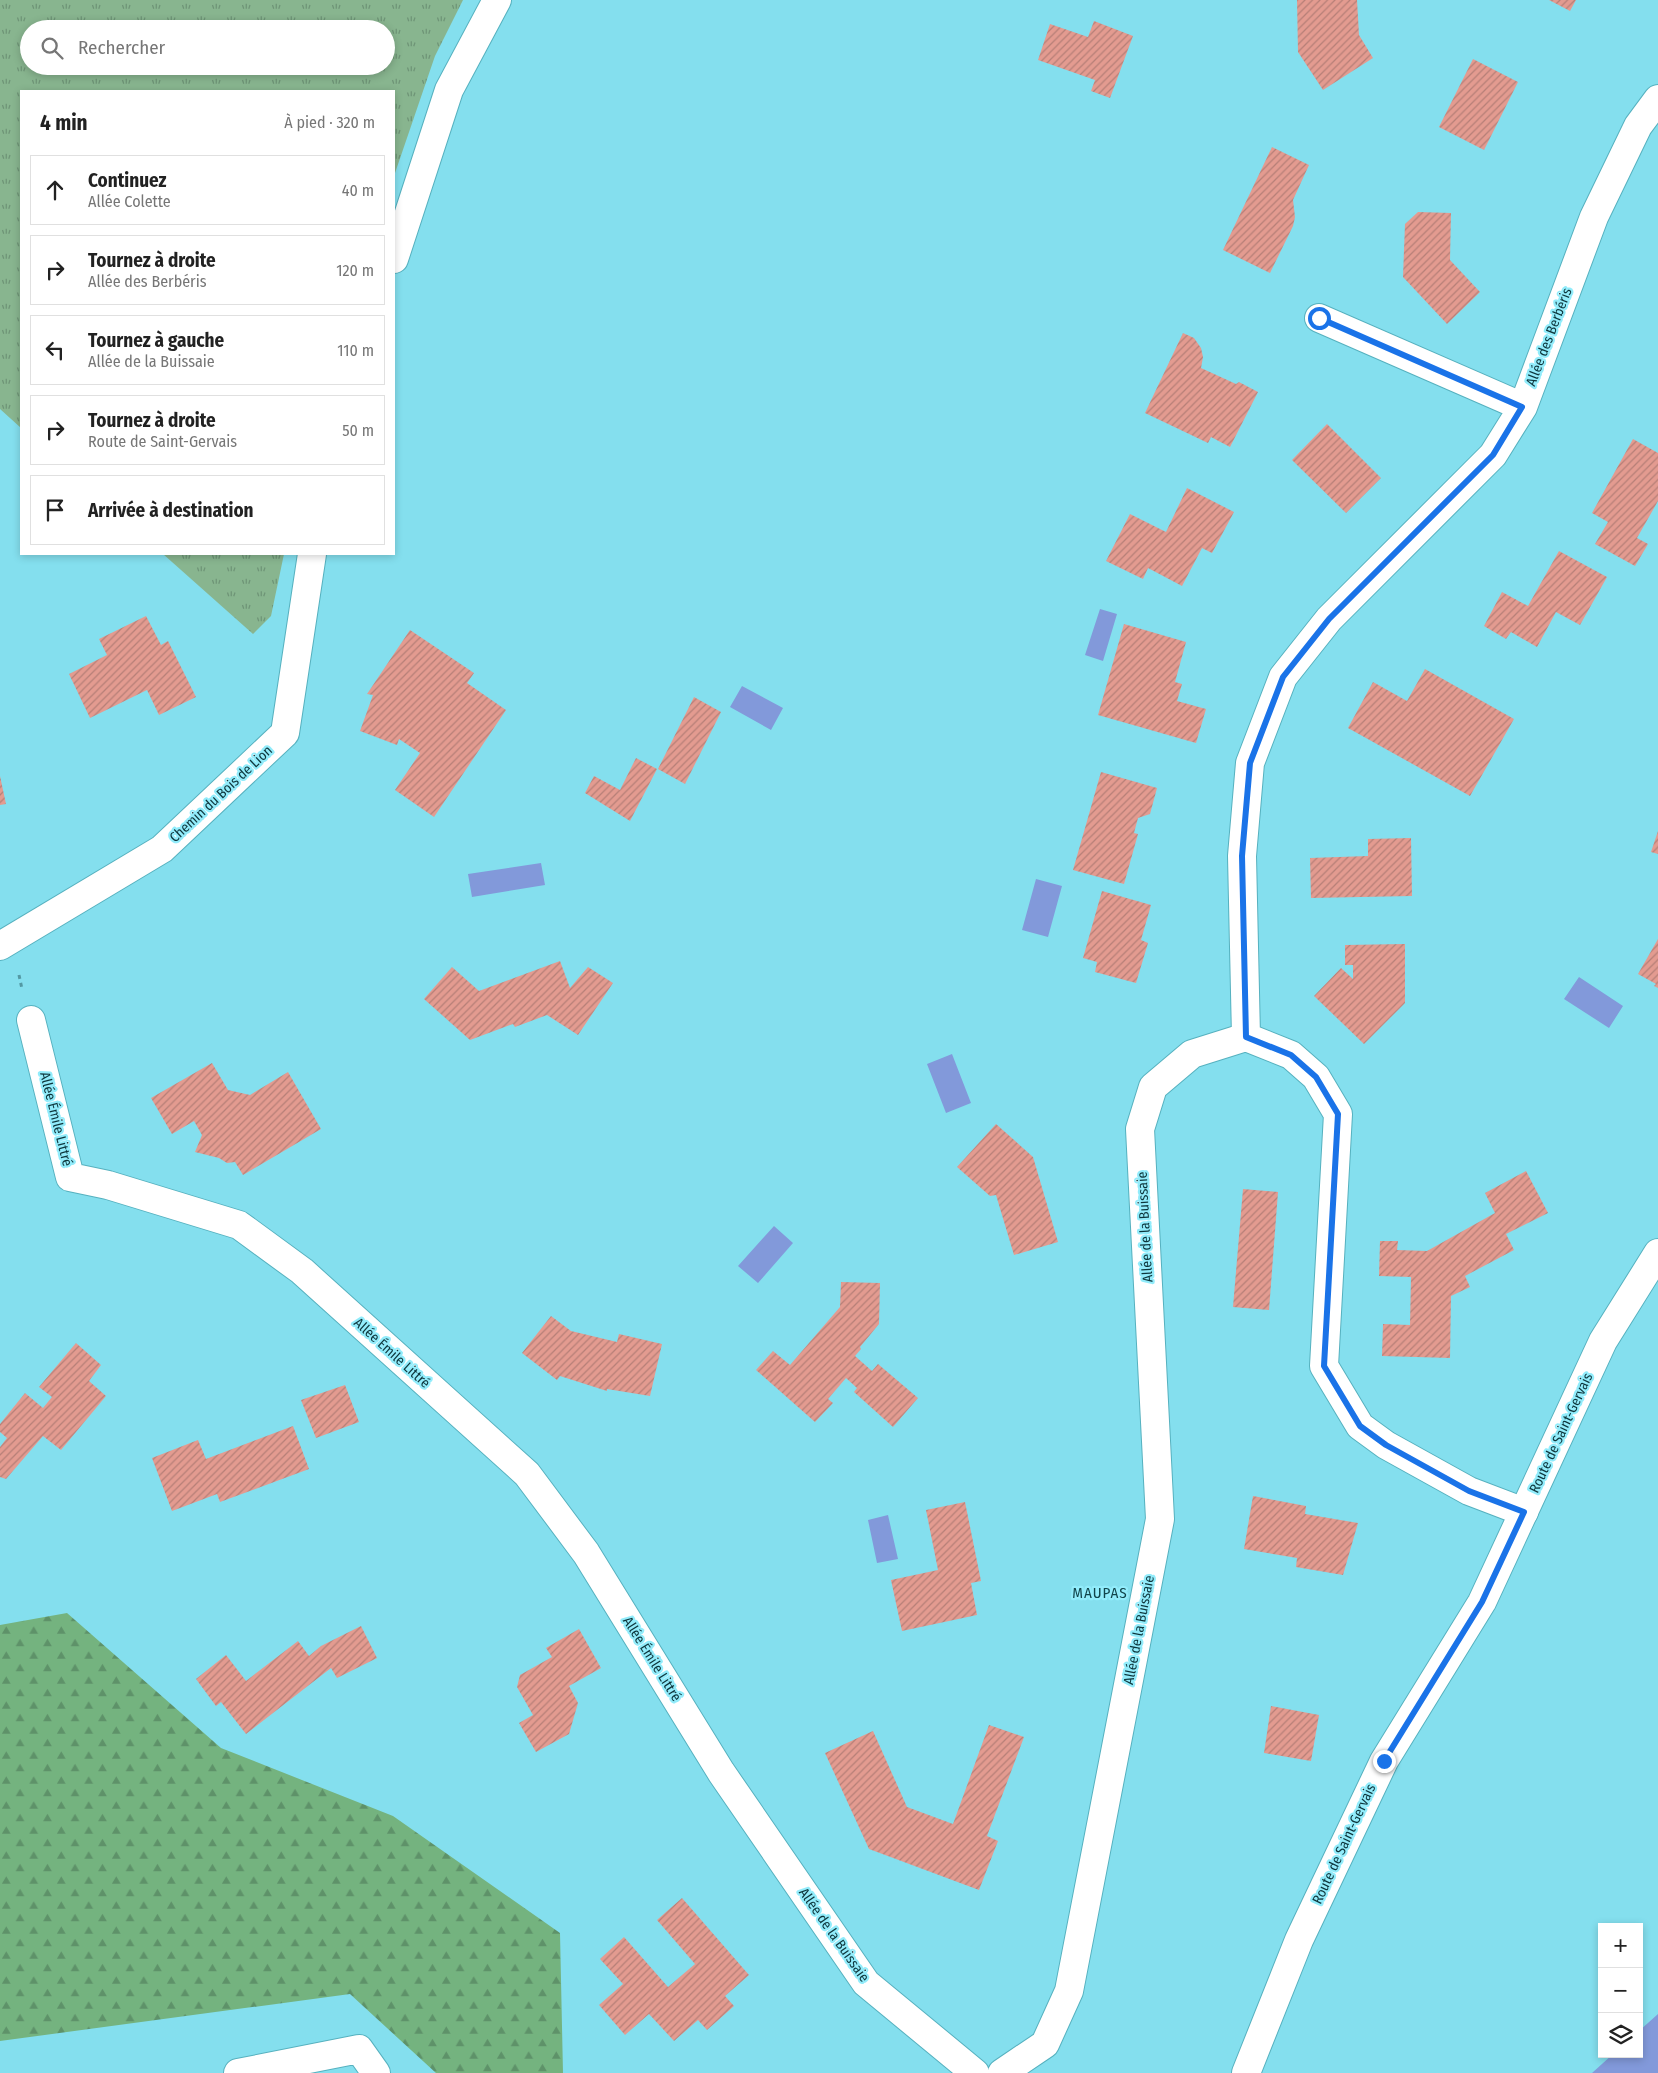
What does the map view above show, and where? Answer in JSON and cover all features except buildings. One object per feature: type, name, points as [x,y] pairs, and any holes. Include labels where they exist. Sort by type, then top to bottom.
[{"type":"street","points":[[395,256],[449,90],[497,0]]},
{"type":"street","name":"Allée des Berbéris","points":[[1246,1037],[1242,856],[1250,763],[1283,677],[1329,619],[1493,455],[1522,407],[1594,217],[1638,126],[1658,99]]},
{"type":"street","points":[[1319,318],[1522,407]]},
{"type":"street","name":"Chemin du Bois de Lion","points":[[4,943],[162,849],[285,733],[312,555]]},
{"type":"street","name":"Allée Émile Littré","points":[[31,1020],[70,1177],[108,1185],[239,1225],[302,1271],[527,1474],[586,1553],[721,1772]]},
{"type":"street","points":[[1246,1037],[1291,1055],[1316,1077],[1338,1114],[1324,1366],[1360,1426],[1380,1440],[1469,1491],[1524,1512]]},
{"type":"street","name":"Allée de la Buissaie","points":[[1002,2073],[1044,2044],[1069,1991],[1160,1519],[1140,1129],[1153,1087],[1192,1054],[1246,1037]]},
{"type":"street","name":"Route de Saint-Gervais","points":[[1246,2073],[1299,1940],[1384,1761],[1482,1602],[1604,1341],[1658,1253]]},
{"type":"street","name":"Allée de la Buissaie","points":[[721,1772],[866,1983],[975,2073]]},
{"type":"street","points":[[238,2073],[359,2049],[376,2073]]},
{"type":"path","points":[[4,943],[31,1020]]},
{"type":"green space","points":[[0,0],[463,0],[435,56],[395,173],[395,90],[20,90],[20,427],[0,409]]},
{"type":"green space","points":[[164,555],[284,555],[271,616],[253,634]]},
{"type":"green space","points":[[67,1613],[221,1748],[393,1816],[560,1933],[563,2073],[436,2073],[350,1994],[0,2041],[0,1625]]},
{"type":"water","points":[[1100,609],[1117,614],[1103,661],[1085,655]]},
{"type":"water","points":[[742,686],[783,708],[771,730],[730,707]]},
{"type":"water","points":[[541,863],[545,885],[472,897],[468,874]]},
{"type":"water","points":[[1036,879],[1062,886],[1048,937],[1022,930]]},
{"type":"water","points":[[1579,977],[1623,1006],[1609,1028],[1564,999]]},
{"type":"water","points":[[952,1054],[971,1103],[946,1113],[927,1064]]},
{"type":"water","points":[[774,1226],[793,1243],[758,1283],[738,1266]]},
{"type":"water","points":[[888,1515],[898,1559],[877,1563],[868,1520]]},
{"type":"water","points":[[1658,2014],[1658,2073],[1592,2073],[1609,2058],[1643,2058],[1643,2027]]},
{"type":"district","name":"MAUPAS","points":[[1100,1593]]},
{"type":"route","points":[[1319,318],[1522,407],[1493,455],[1329,619],[1283,677],[1250,763],[1242,856],[1246,1037],[1291,1055],[1316,1077],[1338,1114],[1324,1366],[1360,1426],[1386,1445],[1469,1491],[1524,1512],[1482,1602],[1384,1761]]}]
